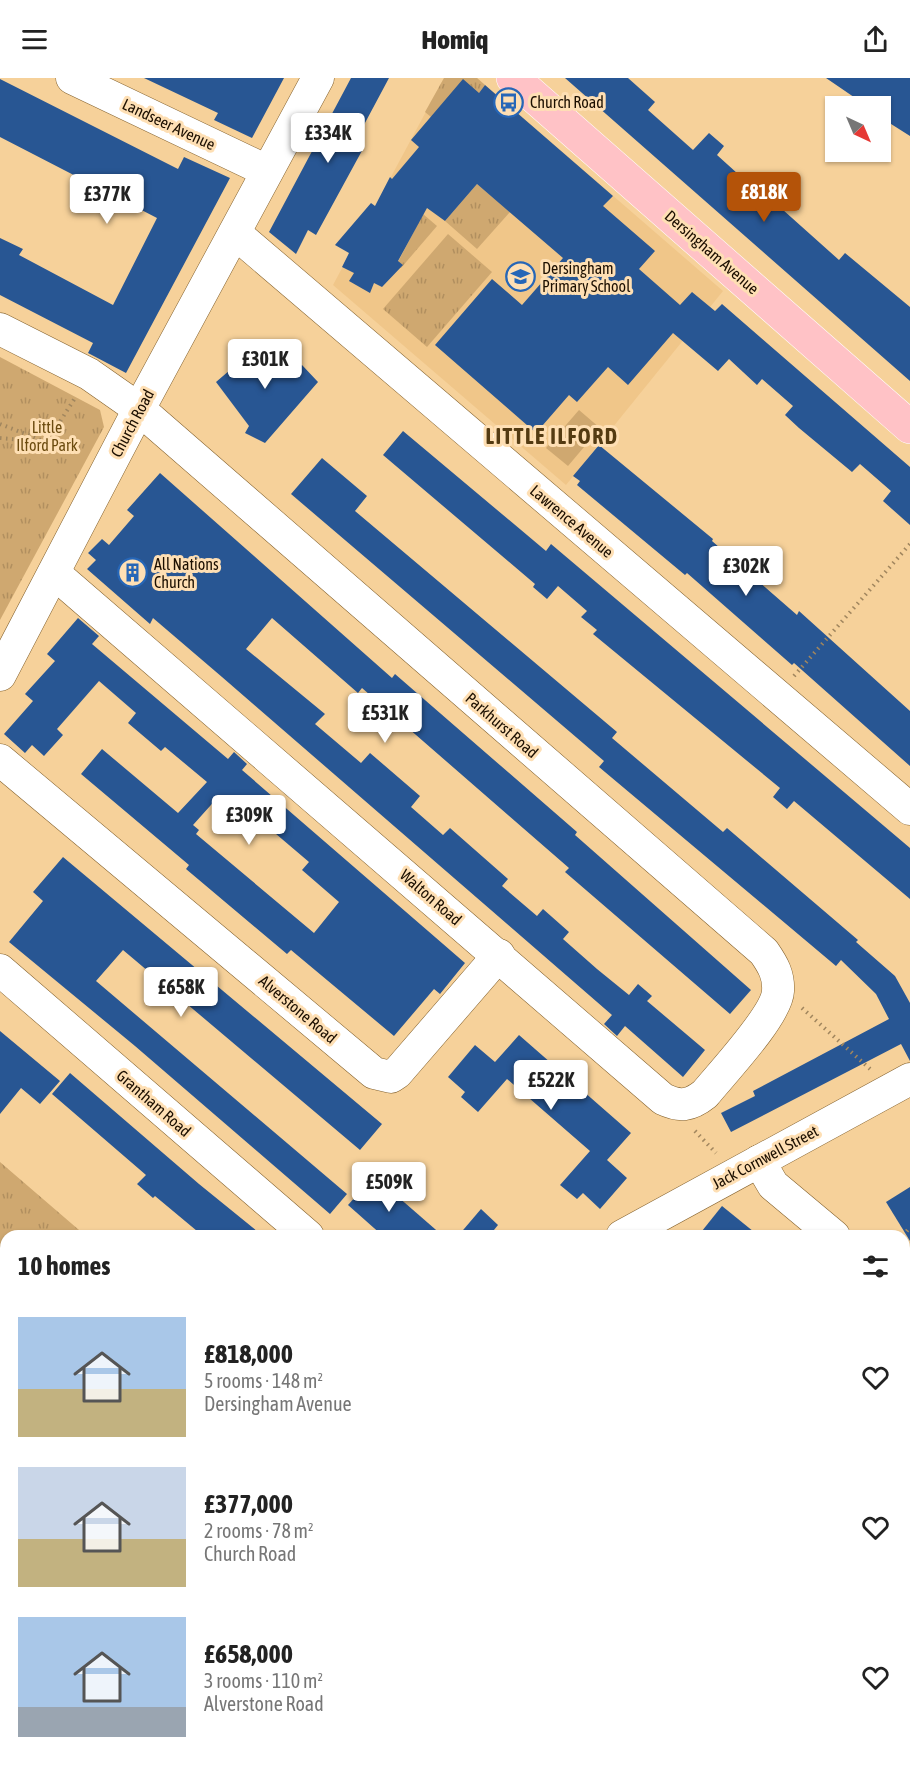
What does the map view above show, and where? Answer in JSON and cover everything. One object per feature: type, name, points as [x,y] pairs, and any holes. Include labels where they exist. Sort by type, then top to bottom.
[{"type":"main road","name":"Dersingham Avenue","points":[[513,78],[910,427]]},
{"type":"street","name":"Landseer Avenue","points":[[72,78],[267,171]]},
{"type":"street","name":"Church Road","points":[[0,675],[139,409],[318,78]]},
{"type":"street","name":"Lawrence Avenue","points":[[235,233],[910,809]]},
{"type":"street","name":"Parkhurst Road","points":[[0,329],[89,374],[139,409],[764,952],[778,985]]},
{"type":"street","name":"Walton Road","points":[[54,573],[499,955],[651,1090],[668,1101],[685,1106]]},
{"type":"street","name":"Alverstone Road","points":[[0,760],[374,1073],[391,1077],[397,1073],[499,955]]},
{"type":"street","name":"Grantham Road","points":[[0,970],[301,1230]]},
{"type":"street","points":[[685,1106],[705,1094],[770,1014],[778,985]]},
{"type":"street","name":"Jack Cornwell Street","points":[[645,1230],[759,1161],[905,1082]]},
{"type":"street","points":[[759,1161],[773,1185],[827,1230]]},
{"type":"path","points":[[47,442],[89,374]]},
{"type":"path","points":[[0,424],[47,442]]},
{"type":"path","points":[[0,438],[47,442]]},
{"type":"path","points":[[778,695],[910,544]]},
{"type":"path","points":[[778,985],[793,1000],[905,1082]]},
{"type":"path","points":[[685,1106],[688,1120],[698,1137],[719,1156]]},
{"type":"shaded area","name":"Dersingham Primary School","points":[[444,78],[477,78],[723,291],[566,485],[333,285]]},
{"type":"green space","points":[[444,78],[477,78],[485,85],[479,93],[431,117],[425,112]]},
{"type":"green space","points":[[477,184],[510,212],[477,249],[445,221]]},
{"type":"green space","points":[[423,214],[437,226],[401,268],[398,262]]},
{"type":"green space","points":[[448,234],[492,272],[427,347],[383,309]]},
{"type":"green space","name":"Little Ilford Park","points":[[0,357],[100,410],[104,427],[0,620]]},
{"type":"green space","points":[[579,410],[600,428],[568,466],[546,448]]},
{"type":"green space","points":[[0,1162],[79,1230],[0,1230]]},
{"type":"building","points":[[144,78],[284,78],[252,138],[214,120],[218,113]]},
{"type":"building","points":[[351,78],[389,78],[358,136],[364,140],[364,147],[316,235],[308,230],[296,254],[269,232]]},
{"type":"building","points":[[565,78],[628,78],[655,102],[648,110],[693,150],[709,133],[724,146],[717,155],[770,203],[773,201],[839,260],[845,253],[910,307],[910,381]]},
{"type":"building","points":[[826,78],[910,78],[910,136],[891,124],[891,96],[852,96]]},
{"type":"building","points":[[0,79],[178,169],[184,157],[230,178],[126,373],[88,353],[93,343],[0,295],[0,238],[23,249],[19,255],[113,305],[157,218],[0,137]]},
{"type":"building","name":"Dersingham Primary School","points":[[463,79],[479,93],[485,85],[613,196],[603,206],[655,251],[639,269],[680,305],[692,292],[715,311],[722,304],[910,467],[910,525],[883,501],[891,491],[860,464],[852,472],[799,428],[785,415],[793,406],[762,379],[757,385],[729,359],[718,371],[673,333],[628,385],[608,367],[577,402],[569,395],[536,433],[435,345],[492,279],[522,305],[563,258],[477,184],[445,221],[427,208],[398,261],[403,265],[382,287],[374,283],[370,293],[349,281],[354,273],[342,267],[349,253],[335,245],[371,203],[375,206],[390,177],[392,179],[419,147],[411,140]]},
{"type":"building","points":[[250,342],[299,367],[302,365],[318,382],[265,443],[245,433],[249,426],[216,382],[237,364]]},
{"type":"building","points":[[403,431],[546,551],[551,544],[910,848],[910,899],[794,801],[787,809],[773,797],[780,788],[593,634],[597,630],[581,617],[587,611],[558,586],[547,599],[533,587],[535,584],[383,455]]},
{"type":"building","points":[[599,445],[713,539],[712,541],[797,615],[799,611],[910,711],[910,766],[794,663],[792,665],[687,573],[685,575],[577,485],[580,481],[573,476]]},
{"type":"building","points":[[322,458],[367,496],[355,511],[617,732],[612,738],[723,832],[727,828],[858,940],[856,942],[895,976],[910,1003],[910,1061],[901,1044],[731,1132],[721,1113],[755,1096],[753,1091],[889,1019],[876,994],[841,960],[836,966],[599,767],[604,761],[291,494]]},
{"type":"building","points":[[160,473],[392,678],[395,674],[577,832],[575,835],[751,990],[730,1014],[565,872],[569,868],[362,688],[358,693],[272,618],[246,649],[325,714],[315,724],[361,763],[370,753],[420,796],[411,807],[443,835],[450,828],[508,879],[502,886],[537,916],[543,909],[569,932],[563,939],[597,969],[629,995],[638,984],[652,996],[647,1001],[705,1050],[683,1077],[625,1026],[617,1036],[604,1024],[612,1015],[153,618],[150,624],[87,569],[96,560],[88,553],[102,539],[109,545],[134,516],[127,510]]},
{"type":"building","points":[[78,618],[99,636],[92,644],[228,759],[234,752],[247,764],[242,770],[465,963],[440,994],[434,989],[394,1036],[291,950],[287,954],[186,869],[189,865],[81,774],[102,749],[178,813],[207,782],[165,747],[161,751],[128,723],[136,713],[99,681],[57,729],[63,735],[44,756],[32,745],[25,753],[4,734],[33,701],[25,694],[55,661],[47,654]],"holes":[[[219,796],[244,817],[249,811],[309,862],[302,870],[339,902],[314,933],[196,834],[199,830],[193,825]]]},
{"type":"building","points":[[63,857],[382,1124],[360,1150],[123,950],[96,981],[347,1194],[330,1214],[135,1046],[9,942],[43,901],[33,892]]},
{"type":"building","points":[[0,1031],[60,1081],[40,1104],[21,1088],[0,1114]]},
{"type":"building","points":[[519,1035],[631,1133],[607,1160],[627,1178],[600,1209],[583,1193],[577,1199],[560,1185],[590,1151],[507,1079],[478,1112],[461,1097],[465,1092],[448,1077],[475,1045],[495,1062]]},
{"type":"building","points":[[70,1073],[256,1230],[196,1230],[137,1184],[146,1175],[52,1094]]},
{"type":"building","points":[[374,1176],[436,1230],[376,1230],[348,1205]]},
{"type":"building","points":[[910,1187],[910,1230],[903,1230],[886,1202]]},
{"type":"building","points":[[722,1206],[752,1230],[703,1230]]},
{"type":"building","points":[[481,1209],[498,1225],[494,1230],[463,1230]]},
{"type":"place","name":"Church Road","points":[[509,102]]},
{"type":"place","name":"Dersingham Primary School","points":[[521,277]]},
{"type":"place","name":"All Nations Church","points":[[133,573]]},
{"type":"district","name":"LITTLE ILFORD","points":[[552,436]]}]
